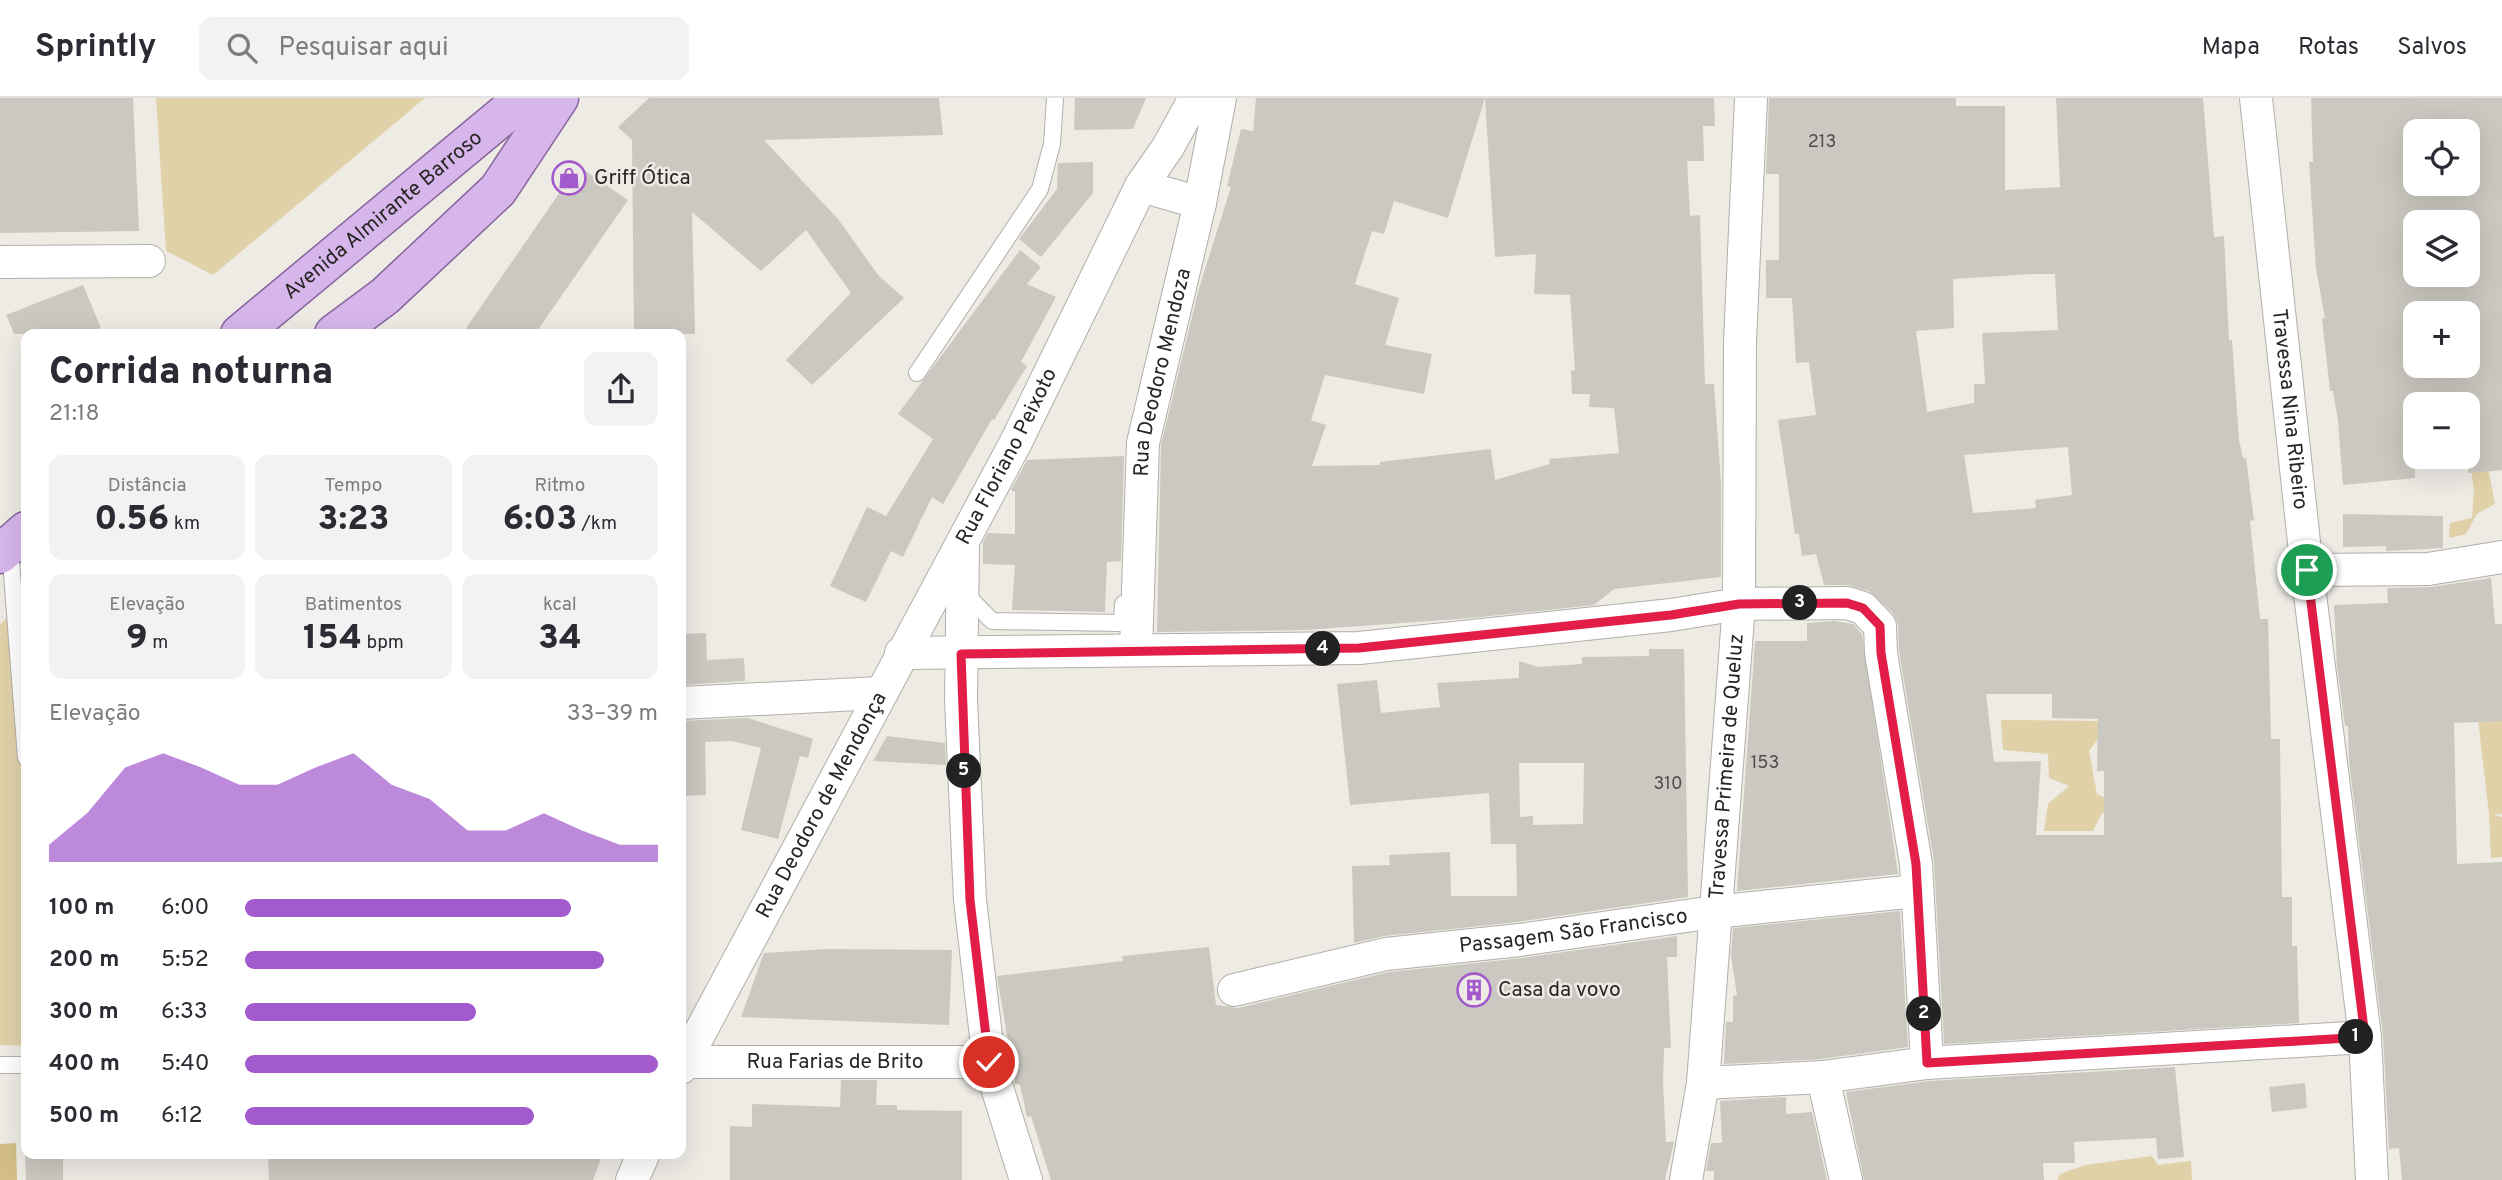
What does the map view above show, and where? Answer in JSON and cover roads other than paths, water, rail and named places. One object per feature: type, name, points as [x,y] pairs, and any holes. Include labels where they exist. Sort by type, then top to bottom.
[{"type":"main road","name":"Avenida Almirante Barroso","points":[[246,329],[524,98]]},
{"type":"main road","points":[[341,329],[385,296],[498,190],[559,98]]},
{"type":"street","name":"Rua Floriano Peixoto","points":[[1026,1180],[989,1062],[970,900],[961,654],[963,542],[1016,442],[1141,186],[1168,147],[1195,98]]},
{"type":"street","name":"Rua Deodoro Mendoza","points":[[1136,650],[1143,443],[1200,203],[1220,98]]},
{"type":"street","name":"Travessa Primeira de Queluz","points":[[1686,1180],[1703,1083],[1739,604],[1740,341],[1751,98]]},
{"type":"street","name":"Travessa Nina Ribeiro","points":[[2256,98],[2307,570],[2365,1037],[2372,1180]]},
{"type":"street","points":[[1141,186],[1200,203]]},
{"type":"street","points":[[0,262],[149,261]]},
{"type":"street","name":"Rua Deodoro de Mendonça","points":[[686,1056],[879,693],[963,542]]},
{"type":"street","points":[[2307,570],[2428,569],[2502,557]]},
{"type":"street","points":[[901,653],[1359,648],[1671,615],[1739,604],[1847,603],[1863,608],[1880,626],[1881,653],[1916,864],[1927,1063]]},
{"type":"street","points":[[686,703],[879,693]]},
{"type":"street","name":"Passagem São Francisco","points":[[1234,990],[1386,954],[1520,940],[1714,912],[1916,891]]},
{"type":"street","points":[[1703,1083],[1823,1077],[1927,1063],[2365,1037]]},
{"type":"street","name":"Rua Farias de Brito","points":[[686,1064],[989,1062]]},
{"type":"street","points":[[1823,1077],[1846,1180]]},
{"type":"street","points":[[632,1180],[641,1159]]},
{"type":"lane","points":[[917,373],[1040,189],[1052,144],[1055,98]]},
{"type":"lane","points":[[964,592],[992,621],[1122,623],[1131,451]]},
{"type":"lane","points":[[16,544],[21,651]]},
{"type":"lane","points":[[0,1065],[21,1065]]},
{"type":"place","name":"Griff Ótica","points":[[569,178]]},
{"type":"place","name":"Casa da vovo","points":[[1474,990]]}]
